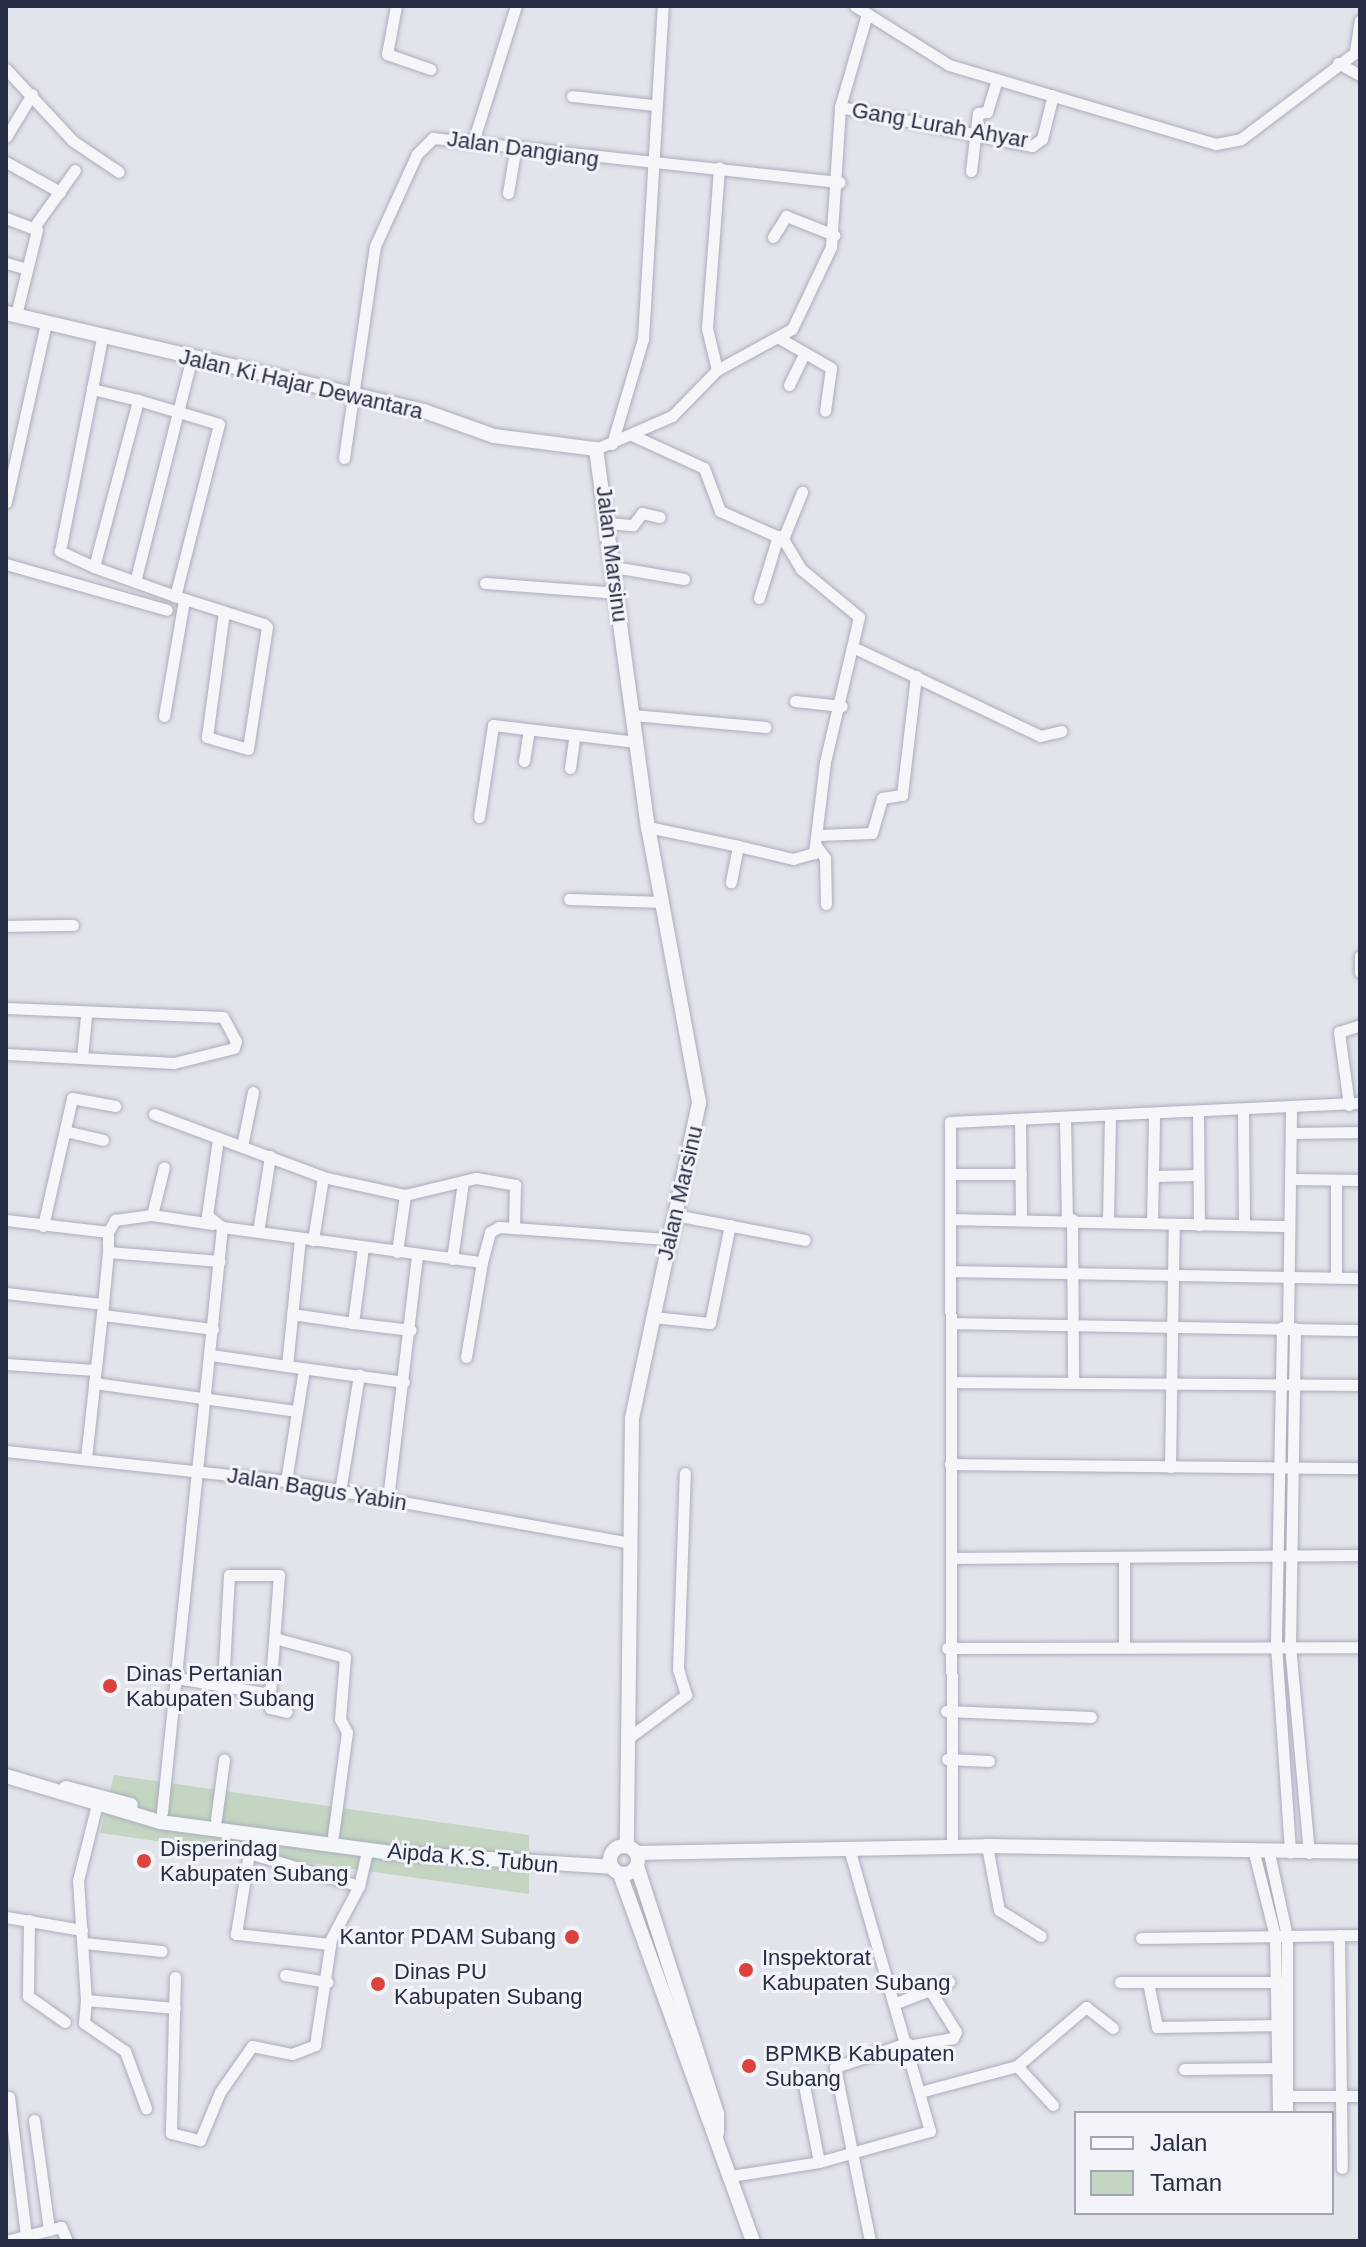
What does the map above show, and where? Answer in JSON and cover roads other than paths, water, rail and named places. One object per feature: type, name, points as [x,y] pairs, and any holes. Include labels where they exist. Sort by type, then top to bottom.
[{"type":"street","points":[[396,6],[387,54],[430,69]]},
{"type":"street","points":[[473,142],[516,6]]},
{"type":"street","points":[[612,444],[643,339],[649,165],[663,6]]},
{"type":"street","points":[[855,6],[949,65],[1224,145],[1357,50],[1360,20]]},
{"type":"street","points":[[596,449],[634,436],[672,416],[717,370],[781,339],[809,301],[834,235],[840,182],[840,107],[867,14]]},
{"type":"street","points":[[1338,63],[1360,75]]},
{"type":"street","points":[[6,69],[73,141],[119,172]]},
{"type":"street","points":[[971,171],[978,113],[987,112],[997,80]]},
{"type":"street","points":[[6,137],[32,94]]},
{"type":"street","name":"Gang Lurah Ahyar","points":[[840,107],[1038,145],[1053,95]]},
{"type":"street","points":[[572,96],[654,105]]},
{"type":"street","name":"Jalan Dangiang","points":[[352,396],[367,276],[402,185],[433,138],[515,151],[649,165],[719,167],[840,182]]},
{"type":"street","points":[[508,193],[515,151]]},
{"type":"street","points":[[6,162],[60,192]]},
{"type":"street","points":[[717,370],[707,328],[719,167]]},
{"type":"street","points":[[11,314],[27,269],[34,227],[75,170]]},
{"type":"street","points":[[773,237],[786,216],[834,235]]},
{"type":"street","points":[[6,218],[34,227]]},
{"type":"street","points":[[6,263],[27,269]]},
{"type":"street","name":"Jalan Ki Hajar Dewantara","points":[[11,314],[191,360],[352,396],[527,443],[596,449]]},
{"type":"street","points":[[6,502],[46,323]]},
{"type":"street","points":[[102,338],[60,551],[94,567],[179,598],[224,612],[267,627],[248,749],[207,737],[224,612]]},
{"type":"street","points":[[781,339],[833,373],[825,411]]},
{"type":"street","points":[[789,385],[804,354]]},
{"type":"street","points":[[135,582],[191,360]]},
{"type":"street","points":[[92,389],[215,419],[219,427],[179,598],[164,716]]},
{"type":"street","points":[[344,458],[352,396]]},
{"type":"street","points":[[94,567],[138,400]]},
{"type":"street","points":[[634,436],[704,468],[720,511],[781,537],[801,569],[857,612],[857,649],[825,762],[818,841],[809,859],[793,859],[648,827]]},
{"type":"street","name":"Jalan Marsinu","points":[[596,449],[648,827],[698,1088],[689,1162],[668,1239],[632,1419],[625,1542],[634,1855],[717,2114],[717,2133]]},
{"type":"street","points":[[759,598],[781,537],[802,492]]},
{"type":"street","points":[[608,523],[633,525],[642,513],[660,517]]},
{"type":"street","points":[[6,564],[167,610]]},
{"type":"street","points":[[614,567],[684,579]]},
{"type":"street","points":[[485,583],[617,593]]},
{"type":"street","points":[[857,649],[1046,738],[1061,731]]},
{"type":"street","points":[[818,841],[872,833],[882,798],[902,795],[916,676]]},
{"type":"street","points":[[795,701],[842,706]]},
{"type":"street","points":[[633,715],[765,727]]},
{"type":"street","points":[[479,817],[491,725],[574,739],[636,742]]},
{"type":"street","points":[[524,761],[529,731]]},
{"type":"street","points":[[570,768],[574,739]]},
{"type":"street","points":[[818,841],[825,858],[826,904]]},
{"type":"street","points":[[731,882],[738,846]]},
{"type":"street","points":[[569,899],[663,902]]},
{"type":"street","points":[[6,926],[73,925]]},
{"type":"street","points":[[1360,956],[1360,972]]},
{"type":"street","points":[[6,1008],[86,1016],[223,1017],[235,1045],[174,1063],[6,1054]]},
{"type":"street","points":[[82,1058],[86,1016]]},
{"type":"street","points":[[952,1847],[946,1711],[951,1558],[953,1174],[950,1122],[1110,1118],[1354,1104],[1339,1032],[1360,1025]]},
{"type":"street","points":[[242,1146],[253,1092]]},
{"type":"street","points":[[43,1226],[73,1097],[115,1106]]},
{"type":"street","points":[[1290,1853],[1276,1645],[1282,1381],[1288,1328],[1291,1108]]},
{"type":"street","points":[[1243,1110],[1244,1225]]},
{"type":"street","points":[[1198,1113],[1199,1225]]},
{"type":"street","points":[[154,1114],[323,1177],[405,1195],[463,1182],[517,1186],[514,1228]]},
{"type":"street","points":[[1152,1223],[1154,1115]]},
{"type":"street","points":[[1108,1220],[1110,1118]]},
{"type":"street","points":[[1065,1119],[1073,1271],[1073,1380]]},
{"type":"street","points":[[1020,1120],[1021,1218]]},
{"type":"street","points":[[65,1131],[103,1140]]},
{"type":"street","points":[[1292,1133],[1360,1132]]},
{"type":"street","points":[[162,1812],[171,1677],[200,1471],[220,1261],[217,1225],[218,1139]]},
{"type":"street","points":[[258,1232],[270,1156]]},
{"type":"street","points":[[152,1215],[164,1167]]},
{"type":"street","points":[[953,1174],[1021,1174]]},
{"type":"street","points":[[1155,1176],[1198,1175]]},
{"type":"street","points":[[313,1240],[323,1177]]},
{"type":"street","points":[[1292,1179],[1360,1180]]},
{"type":"street","points":[[1336,1180],[1336,1277]]},
{"type":"street","points":[[452,1259],[463,1182]]},
{"type":"street","points":[[397,1252],[405,1195]]},
{"type":"street","points":[[86,1459],[103,1309],[108,1232],[115,1220],[152,1215],[482,1262]]},
{"type":"street","points":[[675,1215],[805,1240]]},
{"type":"street","points":[[953,1219],[1069,1219],[1174,1225],[1289,1226]]},
{"type":"street","points":[[6,1220],[108,1232]]},
{"type":"street","points":[[653,1317],[710,1323],[730,1225]]},
{"type":"street","points":[[1170,1467],[1169,1382],[1174,1225]]},
{"type":"street","points":[[466,1357],[490,1232],[514,1228],[668,1239]]},
{"type":"street","points":[[287,1366],[300,1238]]},
{"type":"street","points":[[353,1323],[363,1247]]},
{"type":"street","points":[[108,1252],[220,1261]]},
{"type":"street","points":[[388,1499],[411,1330],[417,1254]]},
{"type":"street","points":[[952,1271],[1360,1278]]},
{"type":"street","points":[[6,1293],[213,1329]]},
{"type":"street","points":[[292,1314],[411,1330]]},
{"type":"street","points":[[951,1323],[1171,1323],[1360,1330]]},
{"type":"street","points":[[1288,1328],[1296,1383],[1290,1645],[1309,1853]]},
{"type":"street","points":[[211,1355],[404,1382]]},
{"type":"street","points":[[6,1364],[297,1411]]},
{"type":"street","points":[[286,1481],[304,1369]]},
{"type":"street","points":[[340,1492],[359,1375]]},
{"type":"street","points":[[952,1382],[1282,1381],[1360,1385]]},
{"type":"street","name":"Jalan Bagus Yabin","points":[[6,1451],[286,1481],[625,1542]]},
{"type":"street","points":[[950,1464],[1360,1468]]},
{"type":"street","points":[[631,1736],[686,1695],[678,1669],[685,1473]]},
{"type":"street","points":[[951,1558],[1360,1555]]},
{"type":"street","points":[[1124,1557],[1124,1647]]},
{"type":"street","points":[[223,1685],[230,1574],[280,1576],[278,1639],[270,1708],[287,1712]]},
{"type":"street","points":[[278,1639],[345,1657],[340,1719],[347,1732],[333,1835]]},
{"type":"street","points":[[947,1648],[1360,1647]]},
{"type":"street","points":[[171,1677],[270,1694]]},
{"type":"street","points":[[946,1711],[1091,1717]]},
{"type":"street","points":[[947,1759],[989,1761]]},
{"type":"street","points":[[216,1819],[224,1760]]},
{"type":"street","name":"Aipda K.S. Tubun","points":[[6,1766],[162,1812],[614,1867]]},
{"type":"street","name":"Aipda K.S. Tubun","points":[[6,1776],[96,1808],[367,1850],[614,1867]]},
{"type":"street","points":[[96,1808],[79,1863],[86,2000],[84,2023],[125,2051],[146,2108]]},
{"type":"street","points":[[614,1867],[634,1855],[849,1848],[987,1846],[1254,1853],[1360,1852]]},
{"type":"street","points":[[987,1846],[999,1910],[1041,1936]]},
{"type":"street","points":[[731,2176],[819,2162],[929,2133],[896,2003],[849,1848]]},
{"type":"street","points":[[175,1977],[171,2133],[200,2140],[220,2092],[252,2046],[292,2054],[315,2045],[327,1982],[330,1944],[359,1886],[367,1850]]},
{"type":"street","points":[[330,1944],[236,1934],[249,1853],[359,1886]]},
{"type":"street","points":[[1254,1853],[1281,1936]]},
{"type":"street","points":[[1269,1853],[1281,1936],[1281,2068],[1282,2096],[1286,2111]]},
{"type":"street","points":[[614,1867],[634,1855]]},
{"type":"street","points":[[614,1867],[717,2133],[751,2240]]},
{"type":"street","points":[[6,1917],[82,1930]]},
{"type":"street","points":[[29,1920],[28,1996],[65,2022]]},
{"type":"street","points":[[1339,1935],[1342,2168]]},
{"type":"street","points":[[1141,1938],[1360,1935]]},
{"type":"street","points":[[84,1943],[162,1951]]},
{"type":"street","points":[[285,1975],[327,1982]]},
{"type":"street","points":[[896,2003],[949,1982]]},
{"type":"street","points":[[1120,1982],[1281,1982]]},
{"type":"street","points":[[1148,1982],[1155,2026],[1282,2025]]},
{"type":"street","points":[[870,2241],[837,2064],[955,2035],[930,1990]]},
{"type":"street","points":[[86,2000],[175,2008]]},
{"type":"street","points":[[920,2092],[1017,2066],[1086,2007],[1113,2028]]},
{"type":"street","points":[[1017,2066],[1053,2105]]},
{"type":"street","points":[[1184,2069],[1281,2068]]},
{"type":"street","points":[[804,2085],[819,2162]]},
{"type":"street","points":[[1282,2096],[1360,2096]]},
{"type":"street","points":[[1278,2111],[1282,2096]]},
{"type":"street","points":[[9,2097],[26,2236]]},
{"type":"street","points":[[34,2120],[49,2230]]},
{"type":"street","points":[[6,2241],[64,2228],[67,2241]]},
{"type":"place","name":"Dinas Pertanian Kabupaten Subang","points":[[110,1686]]},
{"type":"place","name":"Disperindag Kabupaten Subang","points":[[144,1861]]},
{"type":"place","name":"Kantor PDAM Subang","points":[[572,1937]]},
{"type":"place","name":"Inspektorat Kabupaten Subang","points":[[746,1970]]},
{"type":"place","name":"Dinas PU Kabupaten Subang","points":[[378,1984]]},
{"type":"place","name":"BPMKB Kabupaten Subang","points":[[749,2066]]}]
